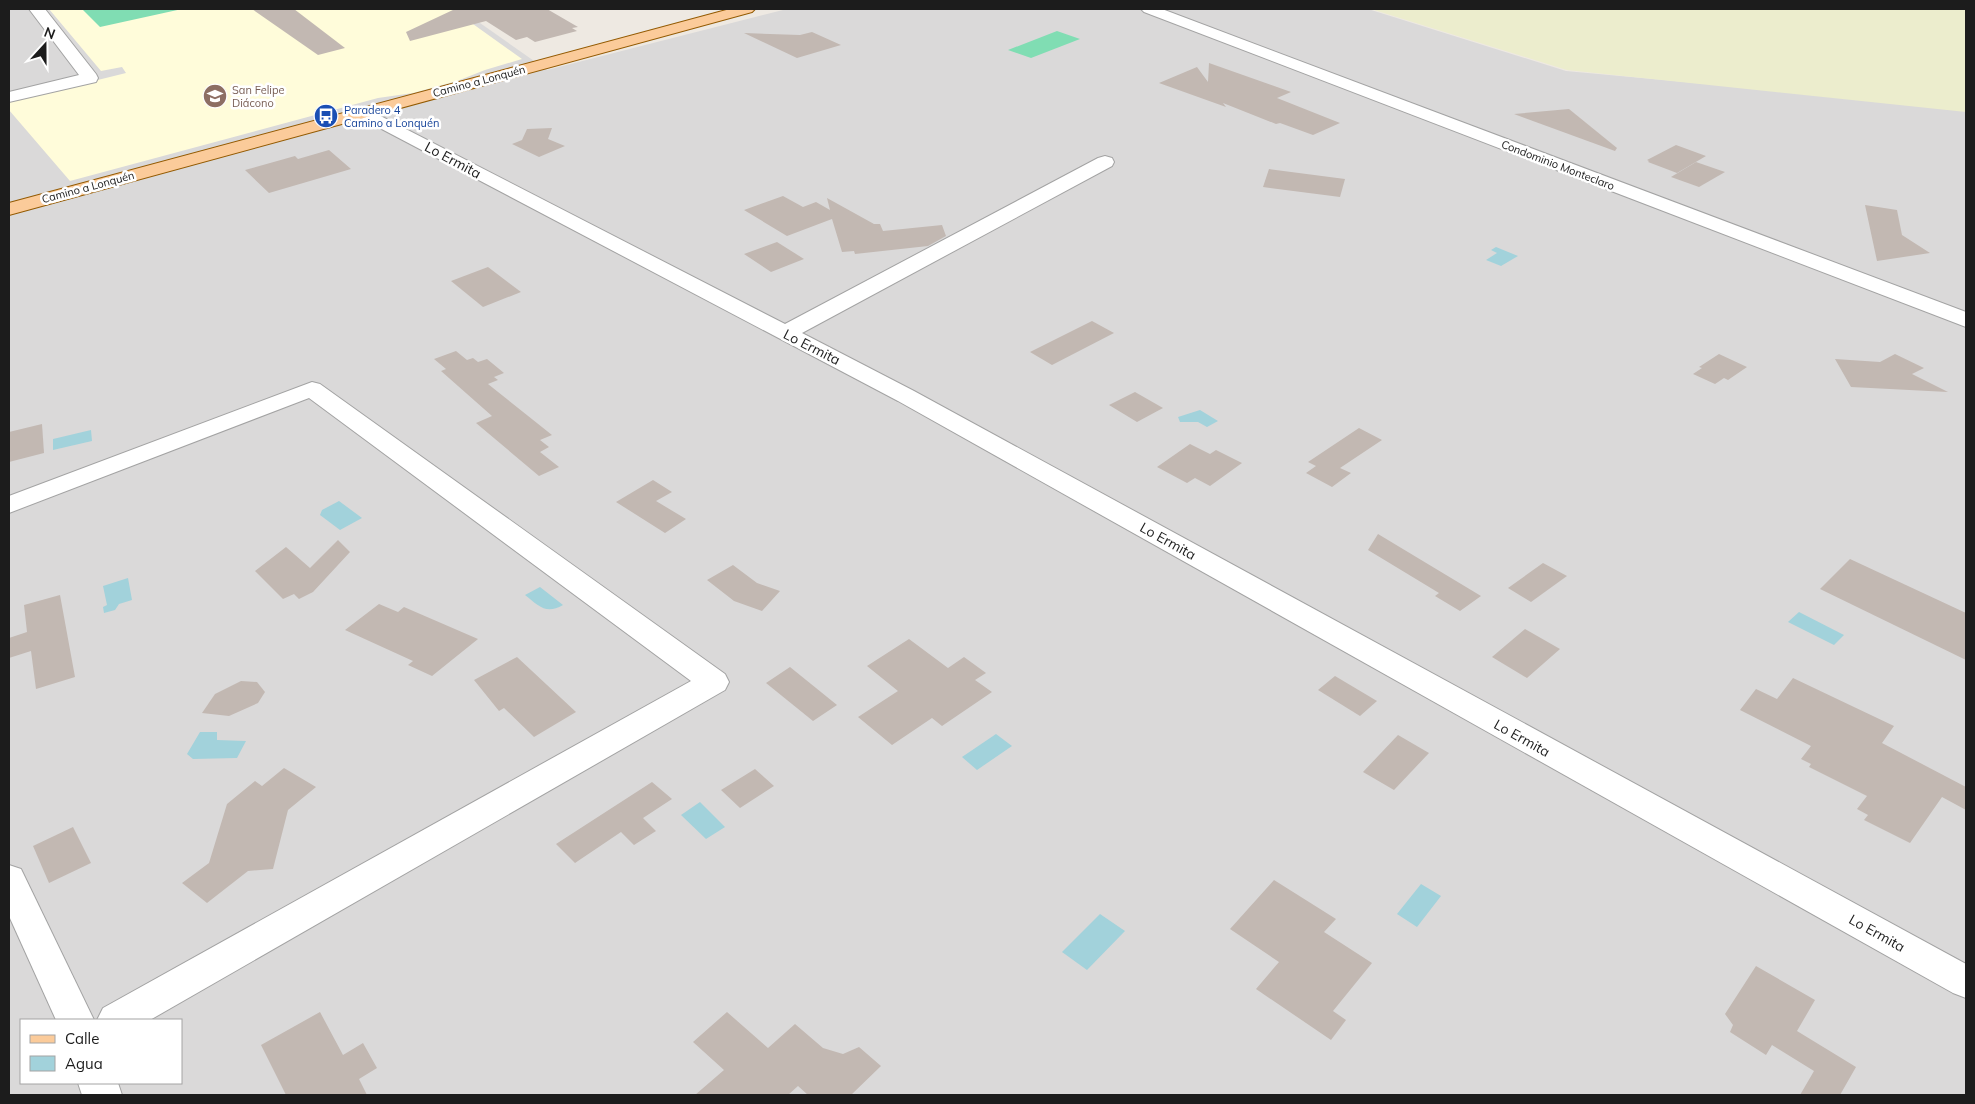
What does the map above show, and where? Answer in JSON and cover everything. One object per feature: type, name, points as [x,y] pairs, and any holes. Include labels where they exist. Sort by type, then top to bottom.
[{"type":"main road","name":"Camino a Lonquén","points":[[9,209],[747,9]]},
{"type":"street","points":[[9,97],[90,78],[37,9]]},
{"type":"street","name":"Condominio Monteclaro","points":[[1149,9],[1966,320]]},
{"type":"street","name":"Lo Ermita","points":[[363,112],[924,406],[1966,982]]},
{"type":"street","points":[[784,333],[1105,162]]},
{"type":"street","points":[[9,504],[312,389],[714,682],[118,1019]]},
{"type":"street","points":[[9,879],[75,1019]]},
{"type":"shaded area","points":[[9,9],[460,9],[547,70],[787,9],[1368,9],[1566,71],[1966,108],[1966,1095],[9,1095]]},
{"type":"shaded area","name":"San Felipe Diácono","points":[[49,9],[452,9],[522,59],[457,81],[413,93],[378,98],[70,181],[9,110],[9,102],[126,73],[122,67],[101,71]]},
{"type":"green space","points":[[82,9],[182,9],[100,27]]},
{"type":"green space","points":[[1371,9],[1966,9],[1966,112],[1567,70]]},
{"type":"green space","points":[[1057,31],[1080,39],[1031,58],[1008,50]]},
{"type":"water","points":[[1496,247],[1518,256],[1501,266],[1486,260],[1497,253],[1491,250]]},
{"type":"water","points":[[1200,410],[1218,421],[1207,427],[1198,422],[1180,422],[1178,417]]},
{"type":"water","points":[[91,430],[92,441],[53,450],[53,439]]},
{"type":"water","points":[[339,501],[362,518],[340,530],[320,515],[322,510]]},
{"type":"water","points":[[128,578],[132,600],[119,604],[115,610],[104,613],[103,607],[107,605],[103,586]]},
{"type":"water","points":[[540,587],[563,605],[552,609],[543,608],[525,595]]},
{"type":"water","points":[[1799,612],[1844,635],[1834,645],[1788,622]]},
{"type":"water","points":[[200,732],[217,732],[217,740],[246,741],[237,758],[193,759],[187,754]]},
{"type":"water","points":[[996,734],[1012,746],[977,770],[962,757]]},
{"type":"water","points":[[700,802],[725,827],[706,839],[681,815]]},
{"type":"water","points":[[1421,884],[1441,896],[1417,927],[1397,914]]},
{"type":"water","points":[[1100,914],[1125,931],[1087,970],[1062,952]]},
{"type":"building","points":[[252,9],[294,9],[345,48],[318,55]]},
{"type":"building","points":[[455,9],[547,9],[578,27],[572,28],[577,31],[535,42],[527,37],[516,40],[486,21],[410,41],[406,32]]},
{"type":"building","points":[[812,32],[841,45],[797,58],[744,33],[800,35]]},
{"type":"building","points":[[1209,63],[1291,92],[1277,98],[1340,123],[1313,135],[1280,123],[1276,124],[1223,103],[1226,107],[1159,83],[1197,67],[1208,82]]},
{"type":"building","points":[[1569,109],[1617,148],[1615,151],[1514,114]]},
{"type":"building","points":[[552,128],[548,139],[565,146],[539,157],[512,144],[522,140],[527,129]]},
{"type":"building","points":[[1676,145],[1706,156],[1677,173],[1648,162],[1647,160]]},
{"type":"building","points":[[329,150],[351,169],[269,193],[245,170],[295,156],[298,159]]},
{"type":"building","points":[[1696,162],[1725,172],[1699,187],[1671,177]]},
{"type":"building","points":[[1269,169],[1345,179],[1340,197],[1263,187]]},
{"type":"building","points":[[783,196],[803,207],[816,202],[830,210],[827,198],[874,224],[880,224],[883,231],[942,225],[946,236],[928,246],[855,254],[854,251],[842,252],[832,219],[787,236],[744,210]]},
{"type":"building","points":[[1865,205],[1897,210],[1902,235],[1930,253],[1877,261]]},
{"type":"building","points":[[777,242],[804,259],[771,272],[744,254]]},
{"type":"building","points":[[488,267],[521,292],[483,307],[451,281]]},
{"type":"building","points":[[1092,321],[1114,333],[1052,365],[1030,352]]},
{"type":"building","points":[[456,351],[467,360],[473,358],[478,362],[487,359],[504,373],[494,377],[498,380],[488,384],[552,435],[540,440],[549,447],[540,452],[559,467],[539,476],[476,423],[492,416],[441,371],[446,369],[434,359]]},
{"type":"building","points":[[1719,354],[1747,367],[1728,380],[1724,378],[1715,384],[1693,374],[1702,368],[1699,367]]},
{"type":"building","points":[[1895,354],[1924,368],[1912,374],[1948,392],[1851,387],[1835,359],[1880,362]]},
{"type":"building","points":[[1135,392],[1163,408],[1137,422],[1109,405]]},
{"type":"building","points":[[42,424],[44,453],[9,462],[9,432]]},
{"type":"building","points":[[1359,428],[1382,440],[1340,468],[1351,473],[1332,487],[1306,473],[1316,466],[1308,462]]},
{"type":"building","points":[[1190,444],[1210,454],[1216,450],[1242,463],[1210,486],[1195,478],[1187,483],[1157,467]]},
{"type":"building","points":[[653,480],[672,492],[656,501],[686,519],[665,533],[616,502]]},
{"type":"building","points":[[1378,534],[1481,596],[1460,611],[1435,596],[1439,593],[1368,550]]},
{"type":"building","points":[[338,540],[350,552],[313,592],[299,599],[294,594],[283,599],[255,571],[286,547],[310,568]]},
{"type":"building","points":[[1850,559],[1966,613],[1966,660],[1820,589]]},
{"type":"building","points":[[1543,563],[1567,576],[1531,602],[1508,588]]},
{"type":"building","points":[[733,565],[757,583],[780,591],[762,611],[734,601],[707,580]]},
{"type":"building","points":[[60,595],[75,677],[36,689],[31,651],[9,658],[9,638],[27,632],[24,605]]},
{"type":"building","points":[[379,604],[398,612],[404,607],[478,639],[432,676],[408,665],[413,661],[345,630]]},
{"type":"building","points":[[1525,629],[1560,649],[1527,678],[1492,657]]},
{"type":"building","points":[[909,639],[948,668],[964,657],[986,673],[975,680],[992,692],[942,726],[932,718],[892,745],[858,717],[898,691],[867,666]]},
{"type":"building","points":[[517,657],[576,712],[534,737],[504,708],[499,711],[474,680]]},
{"type":"building","points":[[790,667],[837,705],[813,721],[766,683]]},
{"type":"building","points":[[1335,676],[1377,701],[1360,716],[1318,690]]},
{"type":"building","points":[[1793,678],[1894,726],[1882,743],[1966,787],[1966,810],[1942,797],[1910,843],[1864,820],[1868,815],[1857,809],[1867,796],[1809,767],[1811,764],[1801,759],[1811,746],[1740,710],[1756,689],[1777,699]]},
{"type":"building","points":[[241,681],[257,682],[265,692],[258,703],[229,716],[202,713],[215,694]]},
{"type":"building","points":[[1398,735],[1429,753],[1394,790],[1363,772]]},
{"type":"building","points":[[284,768],[316,787],[288,810],[273,869],[248,871],[207,903],[182,883],[209,863],[227,804],[255,781],[262,786]]},
{"type":"building","points":[[755,769],[774,786],[740,808],[721,790]]},
{"type":"building","points":[[652,782],[672,799],[643,818],[656,831],[634,845],[621,832],[575,863],[556,844]]},
{"type":"building","points":[[73,827],[91,863],[49,883],[33,846]]},
{"type":"building","points":[[1274,880],[1336,919],[1324,932],[1372,963],[1333,1011],[1346,1020],[1331,1040],[1256,989],[1279,962],[1230,929]]},
{"type":"building","points":[[1756,966],[1815,1000],[1797,1031],[1856,1067],[1840,1095],[1800,1095],[1814,1071],[1772,1045],[1766,1055],[1730,1032],[1733,1025],[1725,1014]]},
{"type":"building","points":[[320,1012],[343,1055],[363,1043],[377,1068],[359,1079],[367,1095],[286,1095],[261,1045]]},
{"type":"building","points":[[727,1012],[768,1048],[795,1024],[823,1048],[843,1054],[859,1047],[881,1066],[851,1095],[808,1095],[798,1086],[788,1095],[695,1095],[724,1070],[693,1042]]},
{"type":"place","name":"San Felipe Diácono","points":[[215,96]]},
{"type":"place","name":"Paradero 4 Camino a Lonquén","points":[[326,116]]}]
